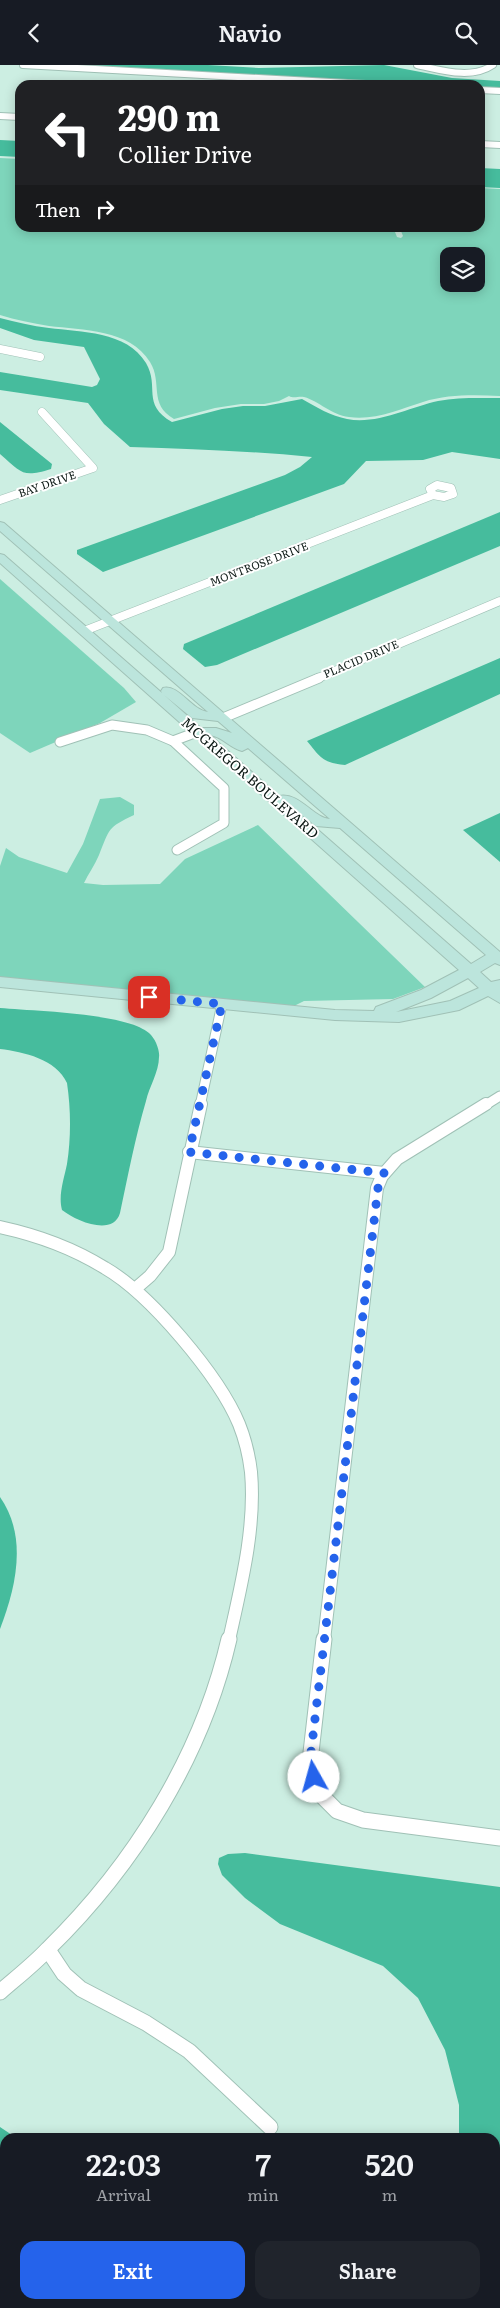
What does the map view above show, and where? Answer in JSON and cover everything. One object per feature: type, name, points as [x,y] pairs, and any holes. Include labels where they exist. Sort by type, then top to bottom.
[{"type":"main road","name":"MCGREGOR BOULEVARD","points":[[0,525],[498,958]]},
{"type":"main road","name":"MCGREGOR BOULEVARD","points":[[0,557],[469,971],[497,991]]},
{"type":"main road","points":[[130,671],[149,678],[197,715],[223,718]]},
{"type":"main road","points":[[197,732],[213,730],[230,737],[287,784],[302,789]]},
{"type":"main road","points":[[268,794],[300,806],[321,823],[345,824]]},
{"type":"main road","points":[[334,1015],[379,1011],[400,1005],[443,987],[469,971]]},
{"type":"main road","points":[[0,982],[334,1015],[400,1017],[454,1006],[497,991]]},
{"type":"street","points":[[23,65],[294,80]]},
{"type":"street","points":[[417,65],[467,73],[488,70],[493,65]]},
{"type":"street","points":[[485,90],[500,91]]},
{"type":"street","points":[[0,116],[15,117]]},
{"type":"street","points":[[485,144],[500,145]]},
{"type":"street","points":[[0,349],[40,357]]},
{"type":"street","name":"BAY DRIVE","points":[[0,500],[93,467],[42,412]]},
{"type":"street","name":"MONTROSE DRIVE","points":[[84,631],[433,495]]},
{"type":"street","name":"PLACID DRIVE","points":[[223,718],[500,601]]},
{"type":"street","points":[[60,742],[98,727],[112,725],[146,730],[173,741],[224,788],[224,823],[177,850]]},
{"type":"street","points":[[173,741],[197,732]]},
{"type":"street","points":[[469,971],[498,958]]},
{"type":"street","points":[[135,1289],[150,1276],[168,1252],[176,1223],[189,1152],[222,1004]]},
{"type":"street","points":[[500,1096],[410,1149],[384,1173],[378,1188],[310,1761],[318,1792],[338,1811],[363,1820],[500,1838]]},
{"type":"street","points":[[189,1152],[384,1173]]},
{"type":"street","points":[[0,1227],[38,1237],[67,1248],[94,1262],[135,1289],[190,1350],[233,1411],[244,1437],[252,1472],[252,1507],[243,1569],[225,1655],[214,1691],[195,1740],[158,1810],[126,1859],[97,1895],[48,1949],[0,1992]]},
{"type":"street","points":[[48,1949],[64,1974],[81,1989],[146,2023],[190,2051],[270,2127]]},
{"type":"shaded area","points":[[82,65],[208,65],[259,68],[384,65],[452,78],[484,80],[352,80]]},
{"type":"shaded area","points":[[485,80],[500,81],[500,88],[485,87]]},
{"type":"shaded area","points":[[0,140],[15,141],[15,157],[0,156]]},
{"type":"shaded area","points":[[0,158],[15,159],[15,232],[395,232],[397,237],[401,238],[403,236],[401,232],[485,232],[485,188],[500,189],[500,396],[471,395],[432,399],[387,414],[358,418],[336,414],[304,397],[289,396],[279,401],[264,404],[241,404],[215,408],[174,419],[161,407],[158,400],[154,370],[141,351],[118,337],[104,333],[49,326],[0,315]]},
{"type":"shaded area","points":[[485,168],[500,169],[500,188],[485,187]]},
{"type":"shaded area","points":[[0,318],[36,326],[88,332],[115,339],[127,345],[138,352],[146,363],[152,380],[154,402],[157,409],[172,422],[222,409],[243,406],[265,406],[302,399],[335,416],[347,419],[370,420],[438,401],[500,398],[500,459],[452,452],[423,460],[366,461],[344,484],[103,572],[77,554],[77,550],[285,475],[300,467],[312,457],[199,449],[130,447],[104,424],[88,403],[0,390],[0,372],[92,387],[97,385],[100,379],[84,347],[34,340],[0,328]]},
{"type":"shaded area","points":[[0,422],[52,464],[51,469],[28,473],[13,466],[0,454]]},
{"type":"shaded area","points":[[500,512],[500,546],[217,665],[205,667],[183,649],[184,644]]},
{"type":"shaded area","points":[[0,579],[124,688],[136,702],[100,723],[30,753],[0,733]]},
{"type":"shaded area","points":[[500,658],[500,694],[345,765],[327,761],[307,741]]},
{"type":"shaded area","points":[[120,797],[134,805],[134,815],[110,830],[84,883],[103,885],[160,884],[185,859],[258,825],[425,987],[393,999],[304,1001],[294,1006],[0,977],[0,866],[6,848],[19,857],[67,873],[83,844],[100,799]]},
{"type":"shaded area","points":[[500,813],[500,862],[463,830]]},
{"type":"shaded area","points":[[0,1008],[78,1014],[121,1021],[137,1026],[149,1033],[155,1041],[158,1048],[159,1063],[138,1129],[120,1213],[116,1220],[110,1224],[94,1225],[62,1210],[61,1193],[67,1164],[70,1134],[67,1083],[62,1075],[47,1062],[19,1052],[0,1049]]},
{"type":"shaded area","points":[[0,1497],[9,1512],[17,1545],[11,1596],[0,1629]]},
{"type":"shaded area","points":[[245,1853],[500,1887],[500,2133],[459,2133],[459,2105],[445,2050],[418,1998],[383,1966],[280,1924],[245,1898],[222,1875],[218,1864],[219,1858],[228,1854]]},
{"type":"shaded area","points":[[0,2127],[9,2133],[0,2133]]},
{"type":"route","points":[[149,997],[222,1004],[189,1152],[384,1173],[378,1188],[310,1761],[314,1777]]}]
